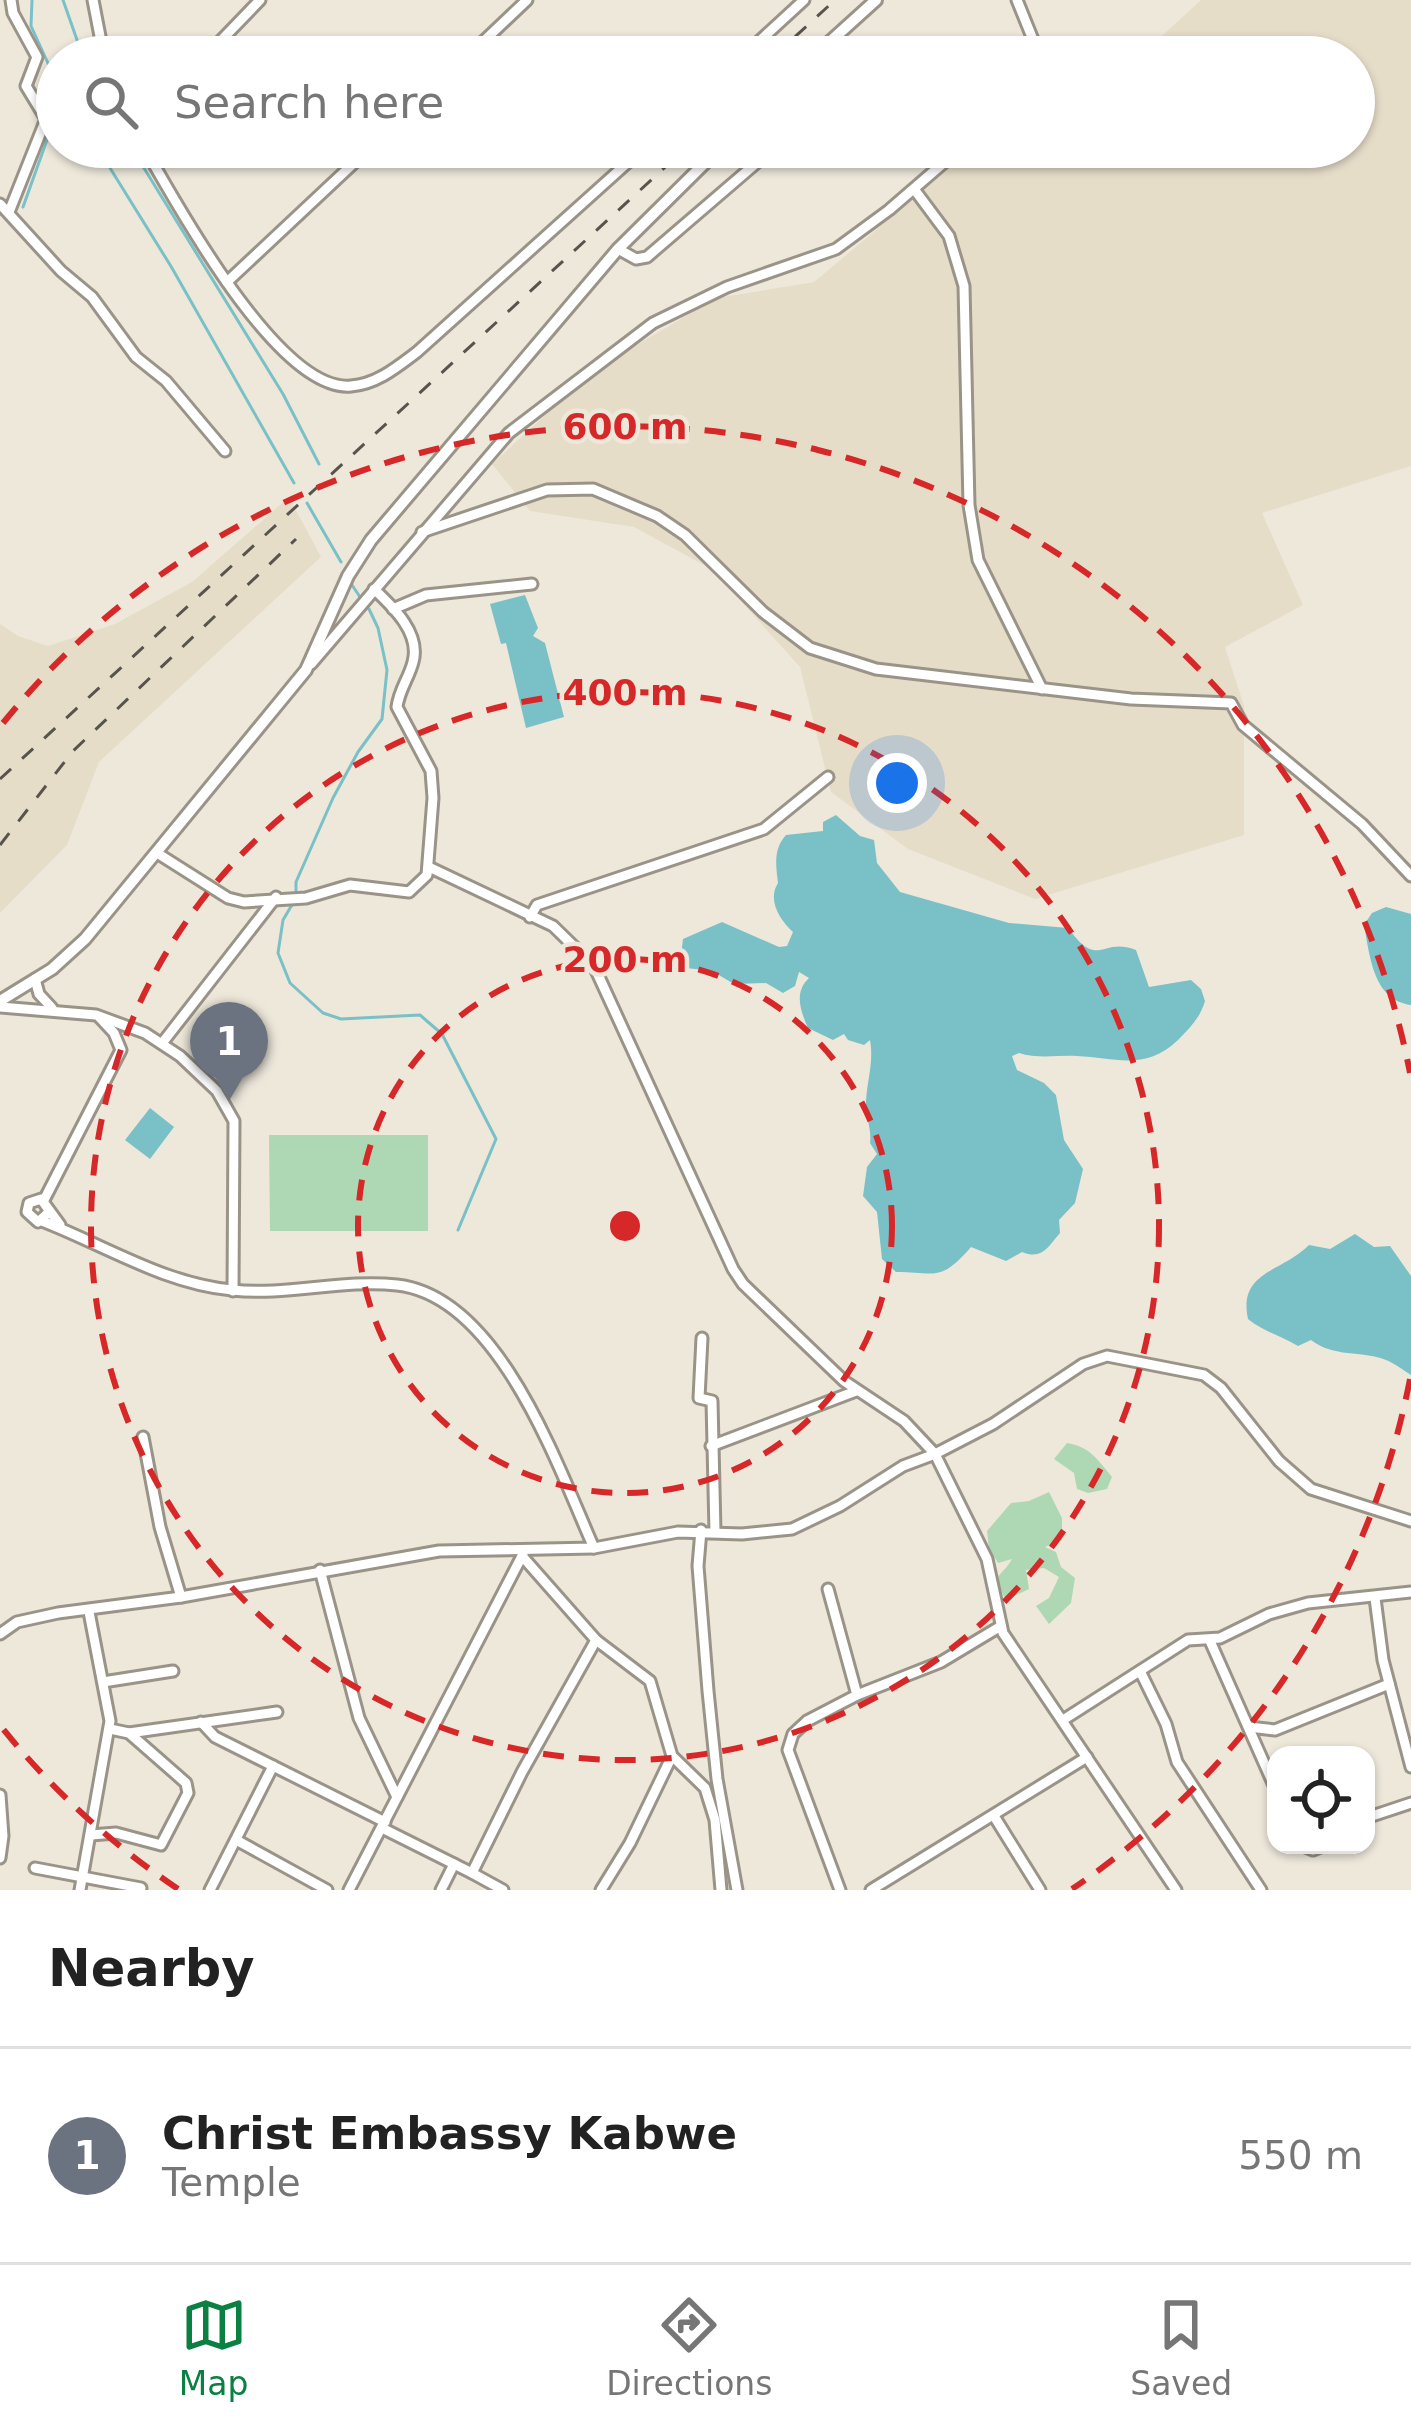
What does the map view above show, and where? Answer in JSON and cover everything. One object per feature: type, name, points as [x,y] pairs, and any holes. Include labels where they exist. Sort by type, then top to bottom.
[{"type":"street","points":[[11,0],[13,14],[36,56]]},
{"type":"street","points":[[93,0],[100,36]]},
{"type":"street","points":[[225,36],[260,0]]},
{"type":"street","points":[[489,36],[527,0]]},
{"type":"street","points":[[765,36],[804,0]]},
{"type":"street","points":[[836,36],[876,0]]},
{"type":"street","points":[[1016,0],[1031,36]]},
{"type":"street","points":[[36,61],[26,86],[36,102]]},
{"type":"street","points":[[36,141],[5,208],[61,271],[92,297],[136,357],[166,381],[225,451]]},
{"type":"street","points":[[156,168],[266,335],[290,359],[334,385],[350,386],[370,381],[417,352],[622,168]]},
{"type":"street","points":[[227,282],[349,168]]},
{"type":"street","points":[[307,670],[348,576],[371,540],[618,249],[700,168]]},
{"type":"street","points":[[618,249],[636,259],[647,257],[751,168]]},
{"type":"street","points":[[0,1004],[85,939],[509,433],[653,323],[727,287],[836,249],[938,168]]},
{"type":"street","points":[[914,189],[949,236],[964,286],[969,505],[977,560],[1042,689]]},
{"type":"street","points":[[422,532],[547,490],[593,489],[657,516],[685,535],[763,611],[810,648],[876,669],[1131,699],[1231,703],[1243,725],[1362,824],[1411,876]]},
{"type":"street","points":[[393,609],[426,595],[532,584]]},
{"type":"street","points":[[158,854],[228,898],[244,902],[306,898],[350,885],[409,892],[430,868],[431,771],[397,707],[416,656],[410,632],[374,589]]},
{"type":"street","points":[[530,917],[537,905],[764,829],[828,777]]},
{"type":"street","points":[[430,868],[553,926],[594,965],[733,1269],[743,1284],[856,1391],[904,1421],[934,1454],[987,1559],[1001,1626],[1176,1890]]},
{"type":"street","points":[[163,1042],[280,897]]},
{"type":"street","points":[[35,979],[39,994],[52,1008]]},
{"type":"street","points":[[0,1004],[96,1015],[163,1042],[217,1091],[232,1113],[233,1291]]},
{"type":"street","points":[[96,1015],[114,1033],[121,1050],[44,1200],[46,1216],[63,1229],[199,1285],[233,1291],[401,1285],[443,1303],[470,1323],[497,1353],[520,1391],[594,1548]]},
{"type":"street","points":[[44,1200],[32,1201],[27,1212],[34,1221],[46,1216]]},
{"type":"street","points":[[702,1338],[699,1398],[712,1401],[715,1532]]},
{"type":"street","points":[[0,1634],[17,1622],[58,1613],[181,1598],[439,1551],[594,1548],[700,1530],[770,1533],[792,1528],[840,1506],[903,1466],[993,1424],[1083,1364],[1107,1356],[1204,1375],[1221,1388],[1279,1461],[1311,1489],[1411,1521]]},
{"type":"street","points":[[711,1446],[856,1391]]},
{"type":"street","points":[[142,1437],[160,1527],[181,1598]]},
{"type":"street","points":[[700,1530],[698,1566],[717,1779],[737,1890]]},
{"type":"street","points":[[524,1552],[596,1640],[655,1689],[671,1756],[705,1788],[715,1820],[721,1890]]},
{"type":"street","points":[[350,1890],[524,1552]]},
{"type":"street","points":[[320,1570],[359,1718],[397,1797]]},
{"type":"street","points":[[827,1589],[857,1695]]},
{"type":"street","points":[[1063,1720],[1189,1640],[1210,1641],[1287,1608],[1411,1592]]},
{"type":"street","points":[[1375,1598],[1389,1684],[1411,1767]]},
{"type":"street","points":[[82,1890],[110,1729],[89,1612]]},
{"type":"street","points":[[840,1890],[788,1750],[799,1726],[857,1695],[941,1662],[1001,1626]]},
{"type":"street","points":[[472,1873],[596,1640]]},
{"type":"street","points":[[1210,1641],[1267,1768]]},
{"type":"street","points":[[103,1682],[173,1671]]},
{"type":"street","points":[[1140,1671],[1166,1724],[1177,1762],[1262,1890]]},
{"type":"street","points":[[1250,1727],[1275,1730],[1389,1684]]},
{"type":"street","points":[[110,1729],[129,1733],[277,1712]]},
{"type":"street","points":[[201,1722],[215,1737],[503,1890]]},
{"type":"street","points":[[91,1834],[116,1833],[161,1845],[188,1793],[187,1783],[129,1733]]},
{"type":"street","points":[[601,1890],[630,1843],[671,1756]]},
{"type":"street","points":[[871,1890],[1087,1757]]},
{"type":"street","points":[[210,1890],[273,1766]]},
{"type":"street","points":[[0,1795],[0,1858]]},
{"type":"street","points":[[1375,1815],[1411,1803]]},
{"type":"street","points":[[994,1816],[1040,1890]]},
{"type":"street","points":[[238,1841],[327,1890]]},
{"type":"street","points":[[441,1890],[454,1864]]},
{"type":"street","points":[[35,1868],[141,1888]]},
{"type":"street","points":[[900,1874],[909,1890]]},
{"type":"shaded area","points":[[1201,0],[1411,0],[1411,466],[1262,513],[1303,605],[1225,647],[1244,706],[1244,835],[1035,899],[908,849],[831,792],[800,667],[713,570],[634,527],[530,511],[492,464],[597,368],[717,298],[814,282],[950,168],[1375,168],[1375,36],[1162,36]]},
{"type":"shaded area","points":[[289,497],[321,557],[99,762],[67,845],[0,913],[0,624],[48,646],[115,624],[192,582]]},
{"type":"green space","points":[[269,1135],[428,1135],[428,1231],[270,1231]]},
{"type":"green space","points":[[1067,1443],[1087,1451],[1102,1465],[1112,1477],[1107,1489],[1088,1493],[1077,1489],[1074,1473],[1054,1459]]},
{"type":"green space","points":[[1049,1492],[1062,1518],[1062,1540],[1045,1547],[1056,1552],[1061,1567],[1075,1578],[1071,1603],[1049,1624],[1036,1606],[1049,1598],[1059,1577],[1044,1568],[1026,1570],[1029,1589],[1006,1600],[998,1580],[1012,1559],[998,1563],[989,1548],[987,1531],[1011,1503]]},
{"type":"water","points":[[525,595],[538,628],[533,636],[545,643],[564,717],[526,728],[506,643],[501,644],[490,604]]},
{"type":"water","points":[[836,815],[860,836],[874,840],[877,863],[900,892],[1009,923],[1068,928],[1087,948],[1136,950],[1149,987],[1191,980],[1201,989],[1205,1001],[1194,1022],[1154,1056],[1130,1060],[1012,1056],[1017,1070],[1044,1083],[1056,1095],[1064,1140],[1083,1169],[1075,1203],[1059,1220],[1060,1233],[1039,1253],[1022,1252],[1006,1261],[971,1247],[944,1271],[896,1272],[882,1259],[877,1212],[863,1196],[867,1167],[877,1154],[870,1143],[866,1107],[870,1040],[864,1045],[844,1034],[833,1040],[808,1028],[800,995],[809,978],[799,972],[795,986],[783,993],[766,983],[734,984],[712,971],[680,963],[683,939],[722,922],[779,947],[787,946],[793,932],[774,903],[779,846],[786,835],[823,831],[823,822]]},
{"type":"water","points":[[1386,907],[1411,914],[1411,1005],[1388,995],[1371,963],[1364,925],[1372,913]]},
{"type":"water","points":[[150,1108],[174,1127],[150,1159],[125,1140]]},
{"type":"water","points":[[1355,1234],[1374,1247],[1390,1246],[1411,1276],[1411,1375],[1386,1360],[1329,1349],[1311,1340],[1298,1346],[1248,1319],[1249,1291],[1264,1274],[1309,1245],[1330,1249]]},
{"type":"waterway","points":[[32,0],[31,26],[36,37]]},
{"type":"waterway","points":[[63,0],[76,36]]},
{"type":"waterway","points":[[23,207],[37,168]]},
{"type":"waterway","points":[[110,168],[294,483]]},
{"type":"waterway","points":[[144,168],[283,394],[319,464]]},
{"type":"waterway","points":[[307,503],[341,562]]},
{"type":"waterway","points":[[352,585],[360,597]]},
{"type":"waterway","points":[[369,609],[387,670],[382,719],[333,798],[296,882],[296,898],[283,920],[278,953],[290,983],[323,1013],[341,1019],[420,1015],[442,1034],[496,1139],[458,1230]]},
{"type":"railway","points":[[796,36],[835,0]]},
{"type":"railway","points":[[0,779],[664,168]]},
{"type":"railway","points":[[0,845],[73,751],[296,539]]},
{"type":"place","name":"Christ Embassy Kabwe","points":[[229,1101]]}]
